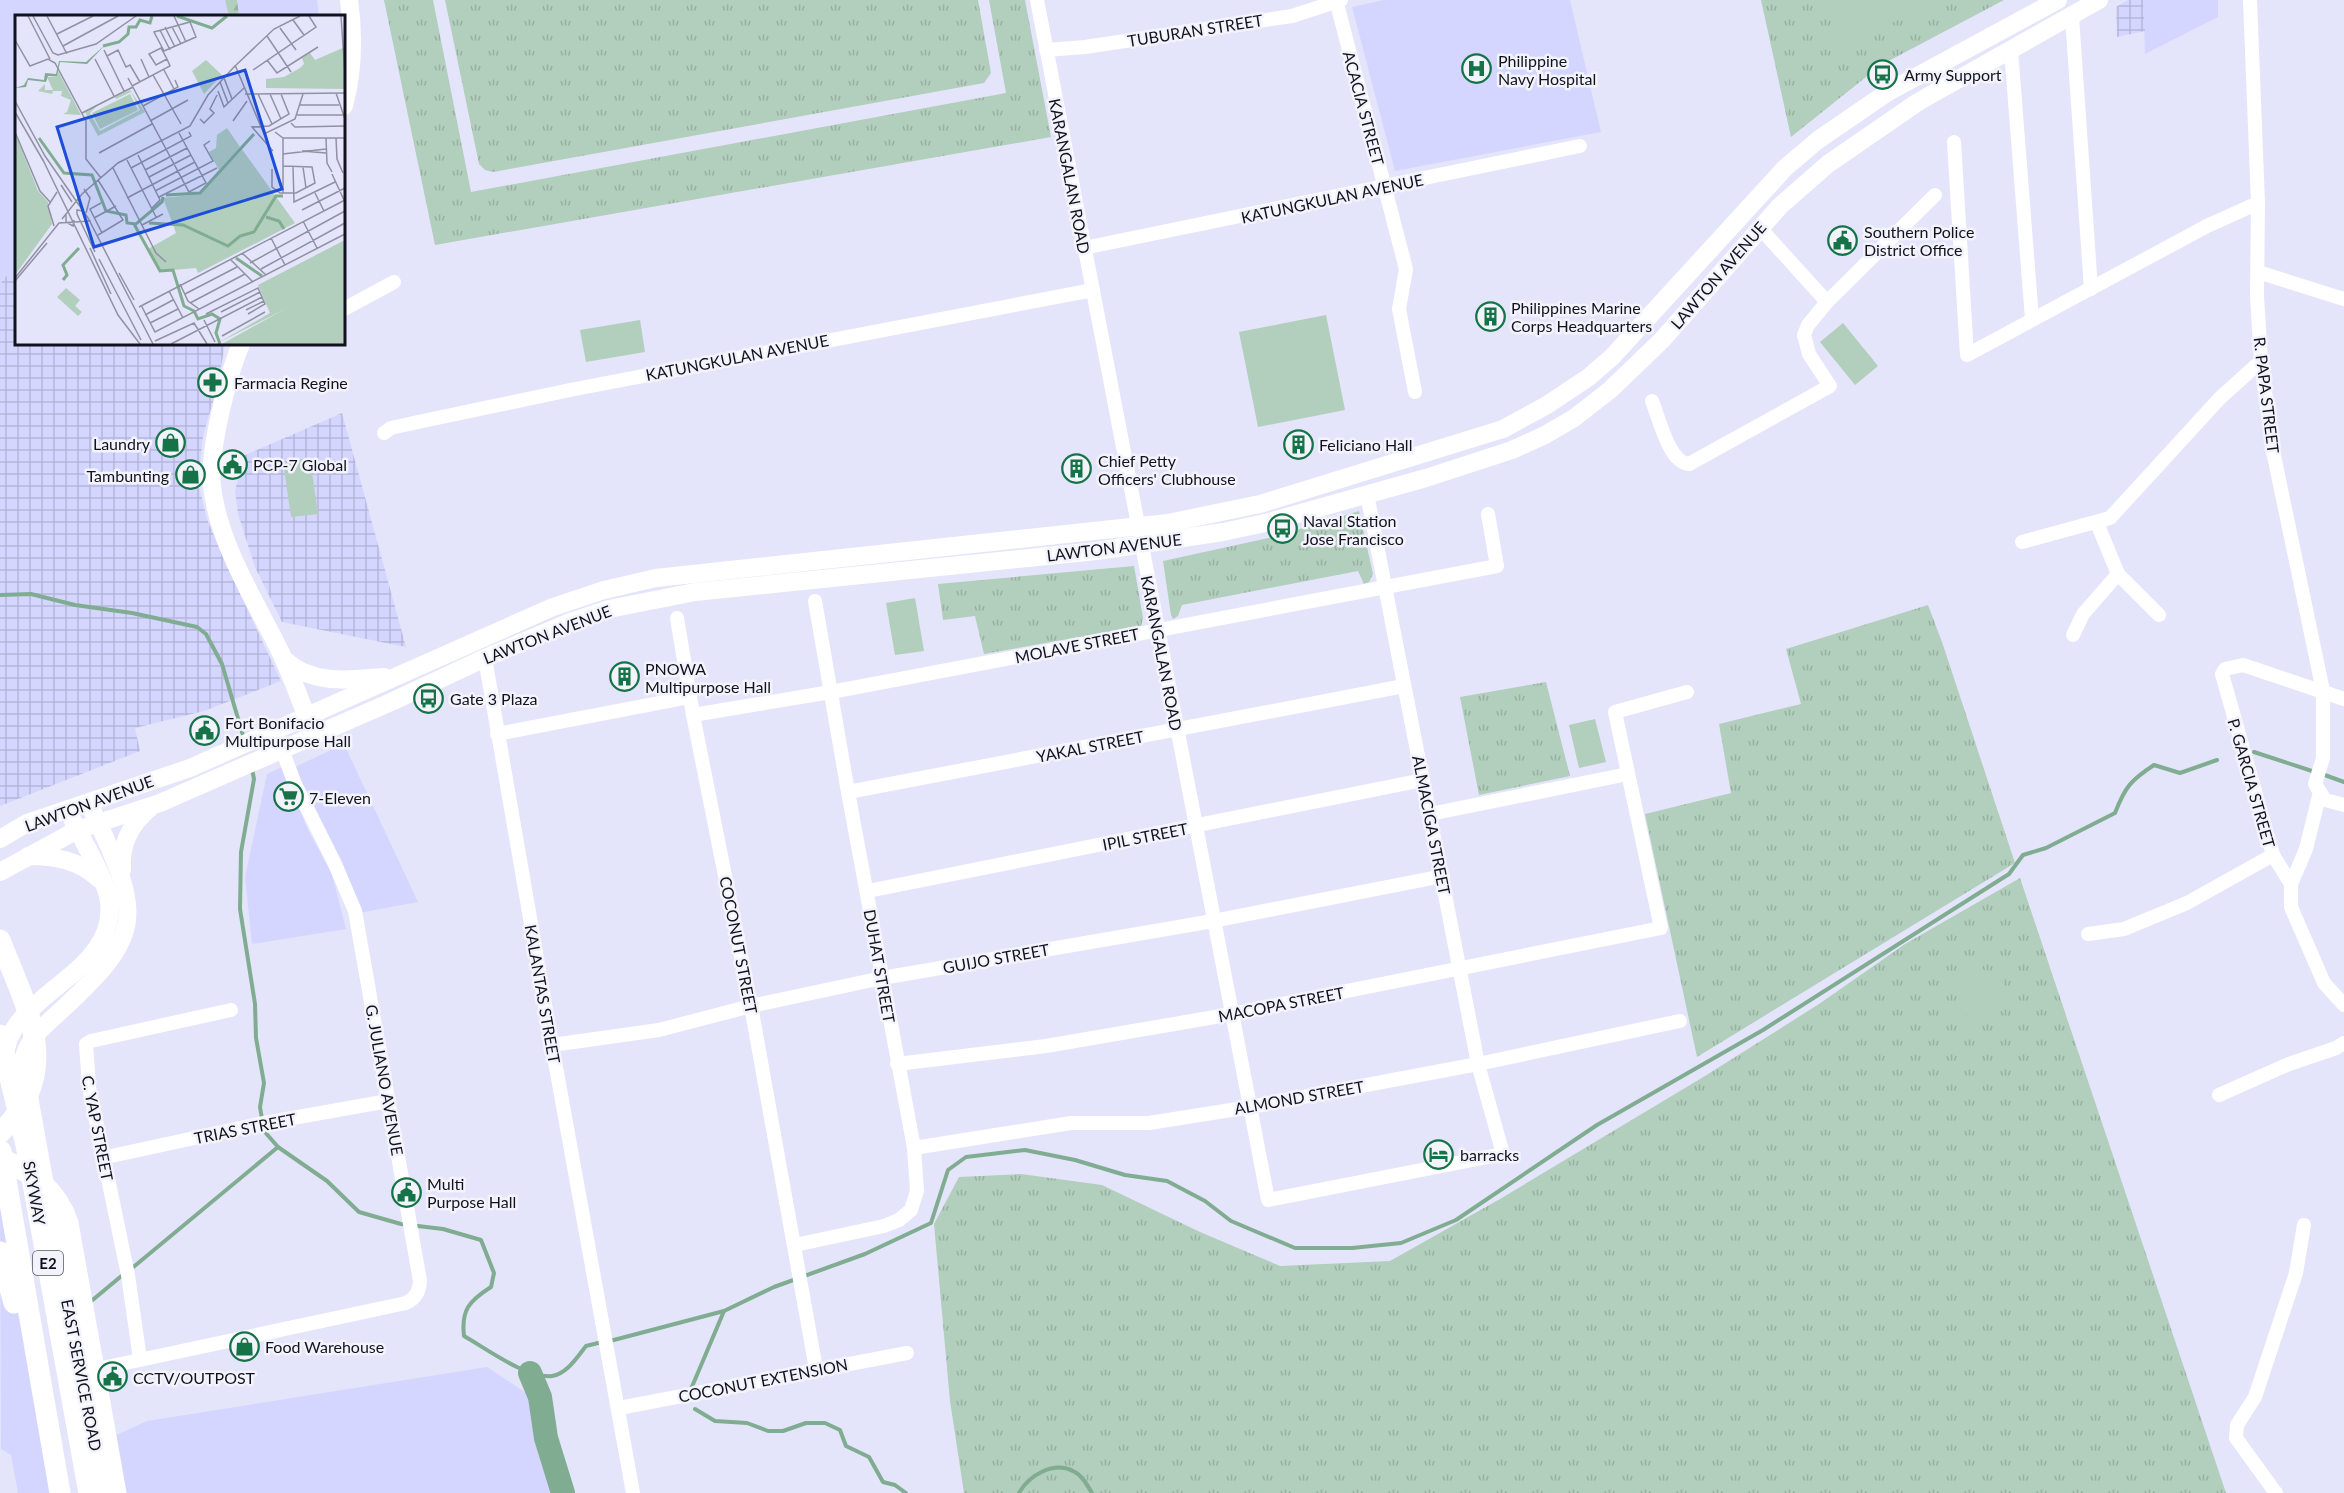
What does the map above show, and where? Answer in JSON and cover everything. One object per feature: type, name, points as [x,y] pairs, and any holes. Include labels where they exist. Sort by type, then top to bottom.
[{"type":"highway","points":[[0,940],[29,1014],[36,1046],[36,1066],[30,1094],[20,1110],[0,1133]]},
{"type":"highway","points":[[1,1044],[23,1064]]},
{"type":"highway","name":"SKYWAY","points":[[1,1044],[26,1145],[88,1493]]},
{"type":"highway","name":"SKYWAY","points":[[0,1144],[59,1491]]},
{"type":"highway","points":[[0,1158],[29,1172],[42,1182],[54,1194],[64,1213],[79,1281],[117,1493]]},
{"type":"highway","points":[[0,1252],[59,1491]]},
{"type":"main road","points":[[345,101],[352,44],[349,0]]},
{"type":"main road","name":"LAWTON AVENUE","points":[[0,839],[27,823],[66,808],[190,768],[553,607],[604,590],[656,578],[1168,523],[1260,504],[1492,433],[1547,405],[1589,377],[1612,357],[1771,183],[1818,140],[1888,92],[2058,0]]},
{"type":"main road","name":"LAWTON AVENUE","points":[[13,864],[78,830],[160,803],[391,702],[484,658],[570,622],[609,609],[695,592],[1141,545],[1265,523],[1426,478],[1502,453],[1545,435],[1574,418],[1610,390],[1662,340],[1795,191],[1860,141],[1918,102],[2099,0]]},
{"type":"main road","points":[[241,345],[216,438],[211,484],[223,531],[242,577],[284,659],[315,735]]},
{"type":"main road","points":[[284,659],[297,671],[310,676],[353,680],[399,676]]},
{"type":"main road","points":[[88,802],[124,884]]},
{"type":"main road","points":[[23,1064],[30,1041],[99,975],[115,954],[125,933],[128,918],[122,861],[127,836],[146,811],[160,803]]},
{"type":"main road","points":[[1,1044],[16,1024],[81,966],[97,947],[108,916],[108,896],[103,883],[66,808]]},
{"type":"main road","points":[[13,864],[54,857],[73,861],[88,869],[103,883]]},
{"type":"main road","name":"EAST SERVICE ROAD","points":[[1,1044],[71,1376],[106,1493]]},
{"type":"main road","name":"EAST SERVICE ROAD","points":[[23,1064],[88,1493]]},
{"type":"street","name":"KARANGALAN ROAD","points":[[1036,0],[1268,1200]]},
{"type":"street","name":"TUBURAN STREET","points":[[1046,50],[1085,47],[1292,16],[1338,0]]},
{"type":"street","name":"ACACIA STREET","points":[[1338,0],[1406,268],[1399,309],[1415,392]]},
{"type":"street","name":"R. PAPA STREET","points":[[2250,0],[2258,203],[2257,296],[2261,361],[2273,451],[2323,690],[2323,758],[2306,849],[2291,884]]},
{"type":"street","points":[[2072,17],[2091,289]]},
{"type":"street","points":[[2011,50],[2032,319]]},
{"type":"street","points":[[1954,142],[1967,355],[2206,226],[2258,203]]},
{"type":"street","name":"KATUNGKULAN AVENUE","points":[[1084,248],[1580,146]]},
{"type":"street","points":[[1652,401],[1674,456],[1683,464],[1689,464],[1830,386],[1809,354],[1804,336],[1808,324],[1827,302],[1935,195]]},
{"type":"street","points":[[1760,228],[1827,302]]},
{"type":"street","points":[[2258,272],[2344,299]]},
{"type":"street","points":[[345,308],[394,282]]},
{"type":"street","name":"KATUNGKULAN AVENUE","points":[[384,433],[391,428],[570,390],[1093,290]]},
{"type":"street","points":[[2022,542],[2110,518],[2220,398],[2261,361]]},
{"type":"street","name":"ALMACIGA STREET","points":[[1268,1200],[1503,1154],[1478,1064],[1367,495]]},
{"type":"street","name":"MOLAVE STREET","points":[[693,716],[1497,566],[1488,514]]},
{"type":"street","points":[[2097,523],[2118,574],[2159,615]]},
{"type":"street","points":[[2073,635],[2083,614],[2118,574]]},
{"type":"street","name":"DUHAT STREET","points":[[795,1245],[884,1226],[899,1220],[911,1210],[917,1191],[914,1148],[815,601]]},
{"type":"street","name":"COCONUT STREET","points":[[677,618],[693,716],[751,1005],[816,1369]]},
{"type":"street","name":"KALANTAS STREET","points":[[484,658],[552,1046],[619,1408]]},
{"type":"street","name":"P. GARCIA STREET","points":[[2344,699],[2323,690],[2243,665],[2225,669],[2222,674],[2272,855],[2291,884],[2291,907],[2324,983],[2344,1005]]},
{"type":"street","name":"YAKAL STREET","points":[[848,792],[1404,686]]},
{"type":"street","points":[[1430,814],[1628,774],[1615,712],[1687,692]]},
{"type":"street","points":[[497,734],[690,697]]},
{"type":"street","name":"G. JULIANO AVENUE","points":[[71,1376],[140,1359],[406,1303],[414,1299],[419,1290],[411,1220],[355,911],[335,864],[303,802],[273,753],[268,734]]},
{"type":"street","name":"MACOPA STREET","points":[[897,1064],[1046,1046],[1232,1014],[1661,928],[1628,774]]},
{"type":"street","name":"IPIL STREET","points":[[868,891],[1423,780]]},
{"type":"street","points":[[2318,788],[2325,800],[2344,805]]},
{"type":"street","points":[[2088,934],[2124,929],[2187,903],[2272,855]]},
{"type":"street","name":"GUIJO STREET","points":[[552,1046],[659,1030],[751,1005],[882,978],[1214,921],[1443,876]]},
{"type":"street","name":"C. YAP STREET","points":[[140,1359],[125,1258],[102,1158],[89,1087],[86,1044],[231,1010]]},
{"type":"street","name":"ALMOND STREET","points":[[914,1148],[1071,1123],[1149,1123],[1250,1107],[1478,1064],[1680,1021]]},
{"type":"street","points":[[2219,1095],[2344,1043]]},
{"type":"street","name":"TRIAS STREET","points":[[102,1158],[259,1124],[388,1101]]},
{"type":"street","points":[[2276,1493],[2236,1438],[2235,1432],[2258,1388],[2296,1273],[2304,1225]]},
{"type":"street","name":"COCONUT EXTENSION","points":[[619,1408],[906,1353]]},
{"type":"street","points":[[619,1408],[633,1493]]},
{"type":"shaded area","points":[[0,0],[317,0],[319,15],[15,15],[15,274],[6,276],[0,284]]},
{"type":"shaded area","name":"Philippine Navy Hospital","points":[[1384,0],[1570,0],[1601,132],[1395,171],[1352,7]]},
{"type":"shaded area","points":[[2128,0],[2143,0],[2145,31],[2117,37],[2116,7]]},
{"type":"shaded area","points":[[2143,0],[2218,0],[2218,17],[2145,54]]},
{"type":"shaded area","points":[[15,274],[15,345],[225,345],[218,384],[203,436],[198,483],[207,519],[281,681],[204,711],[135,728],[140,751],[0,806],[0,284],[6,276]]},
{"type":"shaded area","points":[[342,413],[406,647],[282,622],[255,567],[238,514],[235,491],[243,456]]},
{"type":"shaded area","points":[[344,744],[418,902],[359,913],[295,767]]},
{"type":"shaded area","points":[[284,766],[307,828],[332,874],[346,929],[252,944],[245,877],[267,774]]},
{"type":"shaded area","points":[[0,1206],[51,1493],[18,1493],[11,1455],[1,1449]]},
{"type":"shaded area","points":[[487,1367],[532,1397],[551,1493],[125,1493],[114,1436],[147,1421]]},
{"type":"green space","points":[[225,0],[237,0],[239,15],[229,15]]},
{"type":"green space","points":[[384,0],[433,0],[471,192],[1006,93],[989,0],[1025,0],[1051,137],[435,245]]},
{"type":"green space","points":[[445,0],[978,0],[991,73],[984,83],[493,172],[485,170],[479,164]]},
{"type":"green space","points":[[1761,0],[2004,0],[1881,65],[1791,137]]},
{"type":"green space","points":[[1825,0],[1946,0],[1839,45]]},
{"type":"green space","points":[[1326,315],[1345,410],[1258,427],[1239,332]]},
{"type":"green space","points":[[640,320],[645,352],[586,362],[580,330]]},
{"type":"green space","points":[[1843,323],[1878,366],[1855,385],[1820,342]]},
{"type":"green space","points":[[310,458],[318,514],[291,517],[283,462]]},
{"type":"green space","points":[[1359,511],[1373,574],[1369,582],[1364,584],[1358,571],[1182,605],[1178,616],[1173,619],[1163,561],[1273,537]]},
{"type":"green space","points":[[1134,566],[1143,618],[1141,626],[984,654],[975,616],[943,620],[938,584]]},
{"type":"green space","points":[[915,598],[924,651],[895,655],[886,603]]},
{"type":"green space","points":[[1928,605],[2015,863],[1697,1057],[1645,814],[1731,793],[1719,724],[1801,704],[1786,649]]},
{"type":"green space","points":[[1546,682],[1570,776],[1479,795],[1460,697]]},
{"type":"green space","points":[[1595,719],[1606,762],[1579,768],[1569,725]]},
{"type":"green space","points":[[2020,878],[2226,1493],[964,1493],[950,1401],[934,1224],[959,1177],[1021,1174],[1102,1185],[1200,1232],[1280,1266],[1390,1261],[1500,1199],[1705,1076],[1819,1004],[1905,944]]},
{"type":"green space","points":[[1980,969],[1998,978],[2008,994],[2007,1008],[1981,1022],[1965,1015],[1961,1000],[1963,983]]},
{"type":"waterway","points":[[0,595],[31,594],[75,605],[132,613],[197,627],[206,634],[222,664],[244,739]]},
{"type":"waterway","points":[[2254,752],[2315,772]]},
{"type":"waterway","points":[[610,1341],[724,1311],[774,1287],[865,1254],[931,1223],[948,1170],[966,1157],[1025,1150],[1075,1160],[1125,1175],[1167,1181],[1205,1201],[1231,1221],[1295,1248],[1352,1248],[1401,1243],[1456,1220],[1597,1125],[1763,1030],[2009,874],[2023,855],[2046,848],[2115,813],[2130,785],[2154,765],[2180,773],[2217,760]]},
{"type":"waterway","points":[[252,769],[254,779],[241,852],[240,909],[255,1004],[256,1038],[264,1083],[260,1107],[264,1131],[278,1147],[327,1181],[359,1212],[401,1224],[443,1229],[481,1240],[494,1273],[491,1287],[477,1297],[465,1313],[464,1336],[507,1362],[542,1376],[552,1376],[563,1372],[586,1346],[602,1342]]},
{"type":"waterway","points":[[2322,774],[2344,782]]},
{"type":"waterway","points":[[131,1269],[278,1147]]},
{"type":"waterway","points":[[89,1303],[125,1273]]},
{"type":"waterway","points":[[691,1389],[724,1311]]},
{"type":"waterway","points":[[530,1373],[540,1397],[546,1438],[563,1493]]},
{"type":"waterway","points":[[695,1409],[715,1421],[747,1423],[768,1431],[783,1431],[806,1423],[825,1423],[840,1430],[846,1446],[869,1457],[883,1482],[895,1485],[906,1493]]},
{"type":"waterway","points":[[1019,1493],[1035,1475],[1058,1468],[1066,1468],[1076,1473],[1084,1480],[1092,1493]]},
{"type":"place","name":"Philippine Navy Hospital","points":[[1477,69]]},
{"type":"place","name":"Army Support","points":[[1883,74]]},
{"type":"place","name":"Southern Police District Office","points":[[1843,240]]},
{"type":"place","name":"Philippines Marine Corps Headquarters","points":[[1490,316]]},
{"type":"place","name":"Farmacia Regine","points":[[213,382]]},
{"type":"place","name":"Laundry","points":[[171,443]]},
{"type":"place","name":"Feliciano Hall","points":[[1298,444]]},
{"type":"place","name":"PCP-7 Global","points":[[232,464]]},
{"type":"place","name":"Chief Petty Officers' Clubhouse","points":[[1077,469]]},
{"type":"place","name":"Tambunting","points":[[190,475]]},
{"type":"place","name":"Naval Station Jose Francisco","points":[[1282,529]]},
{"type":"place","name":"PNOWA Multipurpose Hall","points":[[624,677]]},
{"type":"place","name":"Gate 3 Plaza","points":[[429,698]]},
{"type":"place","name":"Fort Bonifacio Multipurpose Hall","points":[[204,731]]},
{"type":"place","name":"7-Eleven","points":[[288,797]]},
{"type":"place","name":"barracks","points":[[1439,1154]]},
{"type":"place","name":"Multi Purpose Hall","points":[[406,1192]]},
{"type":"place","name":"Food Warehouse","points":[[244,1346]]},
{"type":"place","name":"CCTV/OUTPOST","points":[[112,1377]]}]
